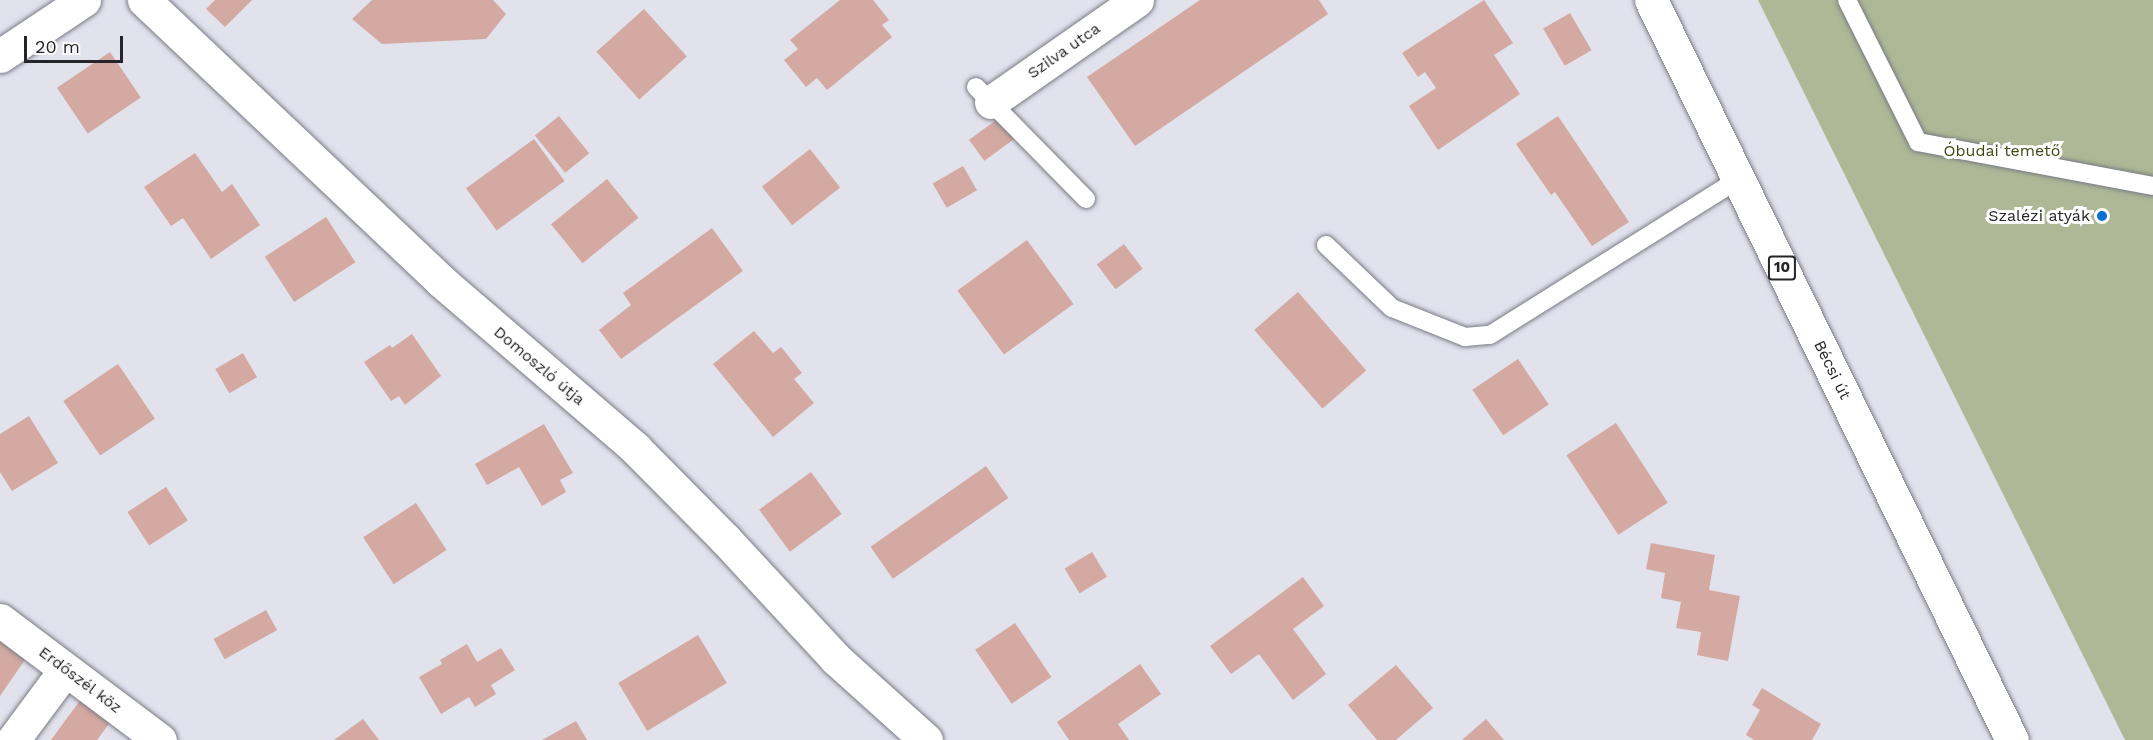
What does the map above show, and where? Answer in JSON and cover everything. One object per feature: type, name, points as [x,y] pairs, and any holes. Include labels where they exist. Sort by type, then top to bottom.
[{"type":"street","points":[[0,56],[84,0]]},
{"type":"street","name":"Domoszló útja","points":[[144,0],[441,281],[636,449],[725,539],[836,659],[926,740]]},
{"type":"street","name":"Szilva utca","points":[[983,94],[1137,0]]},
{"type":"street","name":"Bécsi út","points":[[1651,0],[2012,740]]},
{"type":"street","name":"Erdőszél köz","points":[[0,620],[160,740]]},
{"type":"street","points":[[13,740],[65,670]]},
{"type":"lane","points":[[1847,0],[1918,142],[2153,186]]},
{"type":"lane","points":[[983,94],[1086,199]]},
{"type":"lane","points":[[1326,245],[1392,308],[1465,337],[1490,335],[1738,179]]},
{"type":"green space","name":"Óbudai temető","points":[[1758,0],[2153,0],[2153,740],[2125,740]]},
{"type":"building","points":[[215,0],[252,0],[225,27],[206,9]]},
{"type":"building","points":[[372,0],[493,0],[506,14],[486,39],[382,44],[352,19]]},
{"type":"building","points":[[840,0],[873,0],[889,20],[882,25],[892,37],[827,90],[817,78],[806,87],[784,60],[798,49],[790,40]]},
{"type":"building","points":[[1200,0],[1319,0],[1328,14],[1135,146],[1087,77]]},
{"type":"building","points":[[1484,0],[1513,43],[1494,55],[1520,94],[1438,150],[1409,106],[1436,88],[1425,72],[1418,77],[1402,53]]},
{"type":"building","points":[[644,9],[687,57],[639,99],[596,52]]},
{"type":"building","points":[[1570,13],[1592,50],[1565,66],[1543,28]]},
{"type":"building","points":[[110,52],[141,98],[88,133],[57,88]]},
{"type":"building","points":[[559,116],[589,153],[565,173],[535,136]]},
{"type":"building","points":[[1558,116],[1629,222],[1592,246],[1555,192],[1551,195],[1516,144]]},
{"type":"building","points":[[999,118],[1014,139],[984,161],[969,140]]},
{"type":"building","points":[[534,139],[565,181],[497,230],[466,188]]},
{"type":"building","points":[[810,149],[840,188],[792,225],[762,187]]},
{"type":"building","points":[[195,153],[222,192],[232,184],[260,225],[211,259],[183,218],[171,226],[144,187]]},
{"type":"building","points":[[963,166],[977,190],[947,208],[933,184]]},
{"type":"building","points":[[607,179],[638,218],[583,263],[551,224]]},
{"type":"building","points":[[326,217],[355,262],[294,302],[265,257]]},
{"type":"building","points":[[712,228],[743,271],[621,359],[599,330],[631,305],[623,293]]},
{"type":"building","points":[[1027,240],[1073,304],[1004,354],[957,291]]},
{"type":"building","points":[[1124,244],[1143,269],[1116,289],[1097,264]]},
{"type":"building","points":[[1298,292],[1366,370],[1322,409],[1254,330]]},
{"type":"building","points":[[754,331],[773,353],[781,347],[802,373],[794,379],[814,403],[773,437],[713,364]]},
{"type":"building","points":[[412,334],[441,376],[405,405],[399,396],[391,401],[364,362],[390,345],[392,348]]},
{"type":"building","points":[[243,353],[257,377],[229,393],[215,369]]},
{"type":"building","points":[[1518,359],[1549,405],[1503,435],[1472,390]]},
{"type":"building","points":[[118,364],[155,419],[100,456],[63,401]]},
{"type":"building","points":[[29,416],[58,463],[12,491],[0,472],[0,434]]},
{"type":"building","points":[[1616,423],[1668,503],[1618,535],[1567,455]]},
{"type":"building","points":[[544,424],[573,473],[560,480],[566,492],[542,506],[519,467],[487,485],[475,464]]},
{"type":"building","points":[[986,466],[1008,498],[893,579],[870,547]]},
{"type":"building","points":[[811,472],[842,514],[790,552],[759,510]]},
{"type":"building","points":[[166,487],[188,521],[149,546],[127,512]]},
{"type":"building","points":[[416,503],[446,550],[394,584],[363,537]]},
{"type":"building","points":[[1651,543],[1715,555],[1709,590],[1740,596],[1728,661],[1697,655],[1701,632],[1676,628],[1681,602],[1661,598],[1665,573],[1646,569]]},
{"type":"building","points":[[1092,552],[1107,577],[1080,593],[1065,568]]},
{"type":"building","points":[[1303,577],[1324,606],[1293,629],[1326,674],[1293,700],[1259,654],[1231,674],[1210,646]]},
{"type":"building","points":[[266,610],[277,630],[225,659],[214,639]]},
{"type":"building","points":[[1015,623],[1051,677],[1012,704],[975,650]]},
{"type":"building","points":[[0,630],[31,651],[0,696]]},
{"type":"building","points":[[698,635],[727,683],[647,731],[618,683]]},
{"type":"building","points":[[467,644],[477,662],[501,648],[515,670],[491,685],[496,694],[475,707],[469,697],[441,714],[419,677],[442,664],[440,660]]},
{"type":"building","points":[[1140,664],[1161,694],[1118,724],[1129,740],[1069,740],[1057,722]]},
{"type":"building","points":[[1396,665],[1433,708],[1396,740],[1377,740],[1348,705]]},
{"type":"building","points":[[1762,688],[1821,724],[1812,740],[1754,740],[1746,735],[1760,710],[1752,705]]},
{"type":"building","points":[[87,691],[117,713],[97,740],[51,740]]},
{"type":"building","points":[[363,719],[379,740],[334,740]]},
{"type":"building","points":[[1486,719],[1504,740],[1462,740]]},
{"type":"building","points":[[576,721],[587,740],[542,740]]},
{"type":"place","name":"Szalézi atyák","points":[[2102,216]]}]
